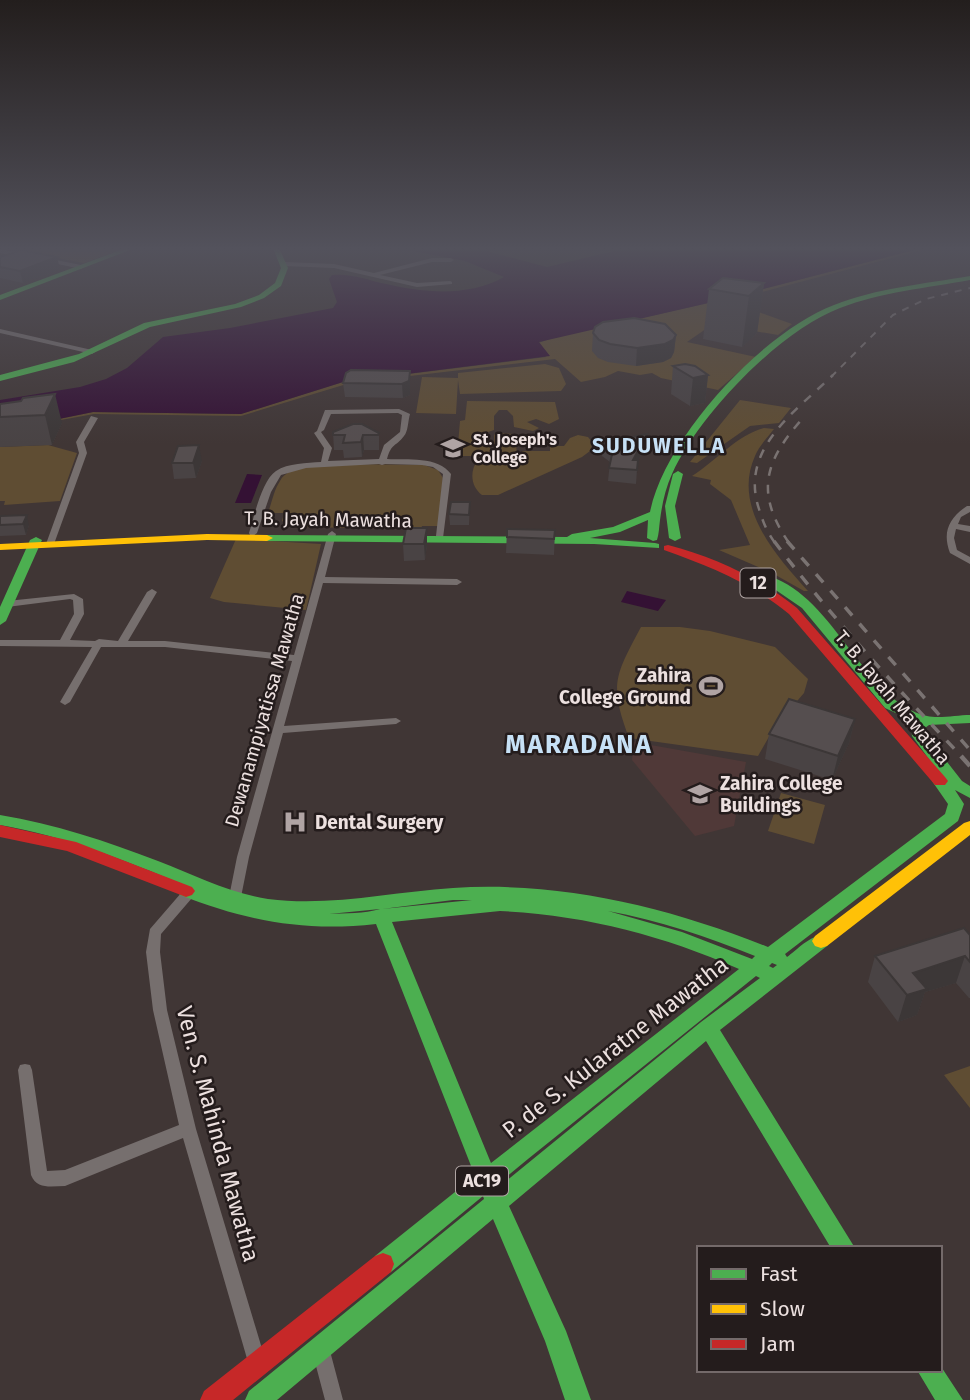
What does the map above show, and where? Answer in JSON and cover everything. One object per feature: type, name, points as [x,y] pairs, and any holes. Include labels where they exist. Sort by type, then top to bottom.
[{"type":"main road","points":[[0,378],[92,352],[148,325],[196,313]]},
{"type":"main road","points":[[664,542],[656,513],[670,468],[731,395],[802,326],[821,313]]},
{"type":"main road","points":[[664,542],[670,524],[673,488],[692,442]]},
{"type":"main road","points":[[572,537],[616,530],[656,513]]},
{"type":"main road","name":"T. B. Jayah Mawatha","points":[[43,542],[148,533],[664,542],[727,568],[775,593],[811,627],[827,651],[952,787]]},
{"type":"main road","name":"T. B. Jayah Mawatha","points":[[0,544],[153,537],[332,536],[572,537],[664,542],[752,570],[787,590],[806,605],[890,705],[925,721]]},
{"type":"main road","points":[[0,621],[43,542]]},
{"type":"main road","points":[[790,608],[806,605]]},
{"type":"main road","points":[[970,719],[925,721],[918,727],[919,736],[952,787],[970,793]]},
{"type":"main road","name":"P. de S. Kularatne Mawatha","points":[[213,1400],[454,1207],[486,1178],[754,967],[879,876],[952,817],[956,804],[952,787]]},
{"type":"main road","points":[[0,820],[26,822],[67,834],[192,889],[281,907],[357,905],[457,894],[551,894],[610,902],[666,916],[793,965]]},
{"type":"main road","name":"P. de S. Kularatne Mawatha","points":[[258,1400],[708,1028],[970,827]]},
{"type":"main road","points":[[0,831],[55,841],[275,918],[312,919],[460,907],[528,905],[600,914],[649,925],[711,947],[776,977]]},
{"type":"main road","points":[[381,915],[486,1178],[558,1340],[578,1400]]},
{"type":"main road","points":[[708,1028],[843,1246]]},
{"type":"main road","points":[[930,1372],[950,1400]]},
{"type":"street","points":[[0,331],[92,352]]},
{"type":"street","points":[[324,463],[328,449],[319,432],[326,414],[331,411],[399,411],[405,414],[403,432],[387,446],[382,463]]},
{"type":"street","points":[[43,542],[83,453],[80,442],[94,418]]},
{"type":"street","points":[[253,533],[278,473],[324,463],[382,463],[429,464],[444,469],[447,479],[440,536]]},
{"type":"street","points":[[970,508],[953,524],[950,546],[953,551],[970,561]]},
{"type":"street","points":[[953,524],[970,529]]},
{"type":"street","name":"Dewanampiyatissa Mawatha","points":[[235,897],[332,536]]},
{"type":"street","points":[[321,580],[457,582]]},
{"type":"street","points":[[122,642],[152,592]]},
{"type":"street","points":[[7,604],[71,596],[78,598],[79,614],[64,642]]},
{"type":"street","points":[[65,702],[99,642]]},
{"type":"street","points":[[0,643],[165,643],[298,659]]},
{"type":"street","points":[[278,730],[396,721]]},
{"type":"street","name":"Ven. S. Mahinda Mawatha","points":[[192,889],[155,933],[153,952],[160,1010],[188,1129],[258,1365]]},
{"type":"street","points":[[25,1070],[39,1175],[44,1179],[65,1178],[188,1129]]},
{"type":"street","points":[[320,1349],[334,1400]]},
{"type":"shaded area","points":[[306,313],[663,313],[539,342],[550,356],[343,382],[241,414],[93,412],[0,431],[0,400],[80,387],[106,379],[127,368],[163,337]]},
{"type":"shaded area","points":[[662,313],[762,313],[792,324],[778,335],[713,324],[687,342],[756,357],[718,390],[661,378],[652,373],[640,375],[618,371],[581,382],[555,359],[350,383],[241,416],[94,414],[0,431],[93,412],[241,414],[343,382],[546,357],[538,343]]},
{"type":"shaded area","points":[[545,364],[559,368],[566,384],[561,391],[460,394],[458,380],[456,414],[416,413],[422,377],[458,378],[458,373]]},
{"type":"shaded area","points":[[740,400],[791,408],[779,423],[750,426],[697,463],[690,462]]},
{"type":"shaded area","points":[[467,401],[555,402],[559,419],[549,424],[536,419],[527,422],[539,428],[533,431],[514,427],[513,416],[507,410],[499,410],[494,416],[494,430],[488,432],[491,456],[457,456],[460,421],[465,420]]},
{"type":"shaded area","points":[[764,428],[774,429],[757,452],[749,475],[753,512],[771,546],[808,591],[719,550],[750,545],[731,500],[710,484],[711,480],[692,476],[745,436]]},
{"type":"shaded area","points":[[496,433],[515,434],[517,454],[495,455]]},
{"type":"shaded area","points":[[578,435],[588,437],[593,443],[590,451],[582,457],[498,495],[482,495],[475,488],[472,474],[478,460],[522,457],[522,451],[550,451],[550,446],[564,446],[570,438]]},
{"type":"shaded area","points":[[48,445],[77,453],[60,501],[4,505],[5,501],[0,501],[0,447]]},
{"type":"shaded area","points":[[424,465],[438,470],[443,478],[439,526],[422,526],[421,529],[294,527],[282,521],[284,513],[268,513],[276,488],[291,471],[308,466]]},
{"type":"shaded area","points":[[247,474],[262,475],[251,503],[235,503]]},
{"type":"shaded area","points":[[236,539],[321,544],[306,610],[224,602],[210,598]]},
{"type":"shaded area","points":[[627,591],[666,600],[658,611],[621,602]]},
{"type":"shaded area","name":"Zahira College Ground","points":[[641,627],[680,627],[710,631],[775,647],[808,679],[804,693],[774,728],[758,756],[629,738],[619,705],[618,681],[625,657]]},
{"type":"shaded area","name":"Zahira College Buildings","points":[[634,742],[746,762],[734,826],[695,836],[632,760]]},
{"type":"shaded area","points":[[781,793],[825,805],[814,844],[768,831]]},
{"type":"shaded area","points":[[970,1066],[970,1108],[944,1075]]},
{"type":"building","points":[[634,318],[665,324],[676,335],[665,344],[637,348],[610,344],[599,340],[593,333],[595,327],[603,322]]},
{"type":"building","points":[[673,366],[695,366],[708,375],[693,378]]},
{"type":"building","points":[[351,370],[410,371],[409,381],[402,384],[343,383],[346,373]]},
{"type":"building","points":[[55,394],[45,415],[0,417],[0,404]]},
{"type":"building","points":[[353,424],[362,424],[379,433],[363,435],[361,442],[343,443],[345,435],[333,435],[333,432]]},
{"type":"building","points":[[647,434],[633,460],[638,460],[637,470],[609,468],[613,450],[603,443]]},
{"type":"building","points":[[199,445],[193,463],[172,463],[178,446]]},
{"type":"building","points":[[451,502],[470,502],[469,515],[449,514]]},
{"type":"building","points":[[27,515],[23,524],[0,525],[0,516]]},
{"type":"building","points":[[406,528],[427,528],[424,544],[403,544]]},
{"type":"building","points":[[507,529],[555,530],[554,539],[507,537]]},
{"type":"building","points":[[789,699],[855,719],[838,756],[769,734]]},
{"type":"building","points":[[964,928],[970,935],[970,962],[965,956],[913,973],[927,989],[907,995],[875,956]]},
{"type":"railway","points":[[833,375],[896,313]]},
{"type":"railway","points":[[775,543],[759,509],[755,488],[757,468],[774,433],[833,375]]},
{"type":"railway","points":[[789,543],[771,508],[769,477],[780,448],[804,417]]},
{"type":"railway","points":[[774,541],[841,625],[963,758]]},
{"type":"railway","points":[[787,541],[970,750]]},
{"type":"railway","points":[[961,756],[970,766]]},
{"type":"traffic: fast","points":[[0,378],[71,360],[147,325],[209,313]]},
{"type":"traffic: fast","points":[[653,538],[654,519],[667,474],[697,426],[758,360],[800,325],[820,313]]},
{"type":"traffic: fast","points":[[675,538],[670,506],[678,474]]},
{"type":"traffic: fast","points":[[572,537],[616,530],[656,513]]},
{"type":"traffic: fast","points":[[267,538],[594,541],[655,546]]},
{"type":"traffic: fast","points":[[0,621],[36,540]]},
{"type":"traffic: fast","points":[[771,581],[806,605],[890,705],[925,721],[970,719]]},
{"type":"traffic: fast","points":[[925,721],[918,727],[919,736],[957,785],[970,793]]},
{"type":"traffic: fast","points":[[383,1264],[659,1041],[952,817],[956,804],[940,781]]},
{"type":"traffic: fast","points":[[0,820],[42,828],[82,840],[254,903],[314,908],[453,894],[537,894],[619,906],[660,916],[700,928],[778,958]]},
{"type":"traffic: fast","points":[[186,891],[252,912],[319,920],[371,918],[448,908],[500,905],[572,911],[642,926],[710,949],[776,977]]},
{"type":"traffic: fast","points":[[381,915],[486,1178],[557,1340],[578,1400]]},
{"type":"traffic: fast","points":[[258,1400],[708,1028],[821,941]]},
{"type":"traffic: fast","points":[[708,1028],[843,1246]]},
{"type":"traffic: fast","points":[[930,1372],[950,1400]]},
{"type":"traffic: slow","points":[[0,547],[207,537],[267,538]]},
{"type":"traffic: slow","points":[[821,941],[970,827]]},
{"type":"traffic: jam","points":[[668,548],[734,573],[793,611],[940,781]]},
{"type":"traffic: jam","points":[[0,831],[70,846],[186,891]]},
{"type":"traffic: jam","points":[[213,1400],[383,1264]]},
{"type":"place","name":"St. Joseph's College","points":[[453,448]]},
{"type":"place","name":"Zahira College Ground","points":[[711,686]]},
{"type":"place","name":"Zahira College Buildings","points":[[700,794]]},
{"type":"place","name":"Dental Surgery","points":[[295,822]]},
{"type":"district","name":"SUDUWELLA","points":[[659,446]]},
{"type":"district","name":"MARADANA","points":[[579,744]]}]
